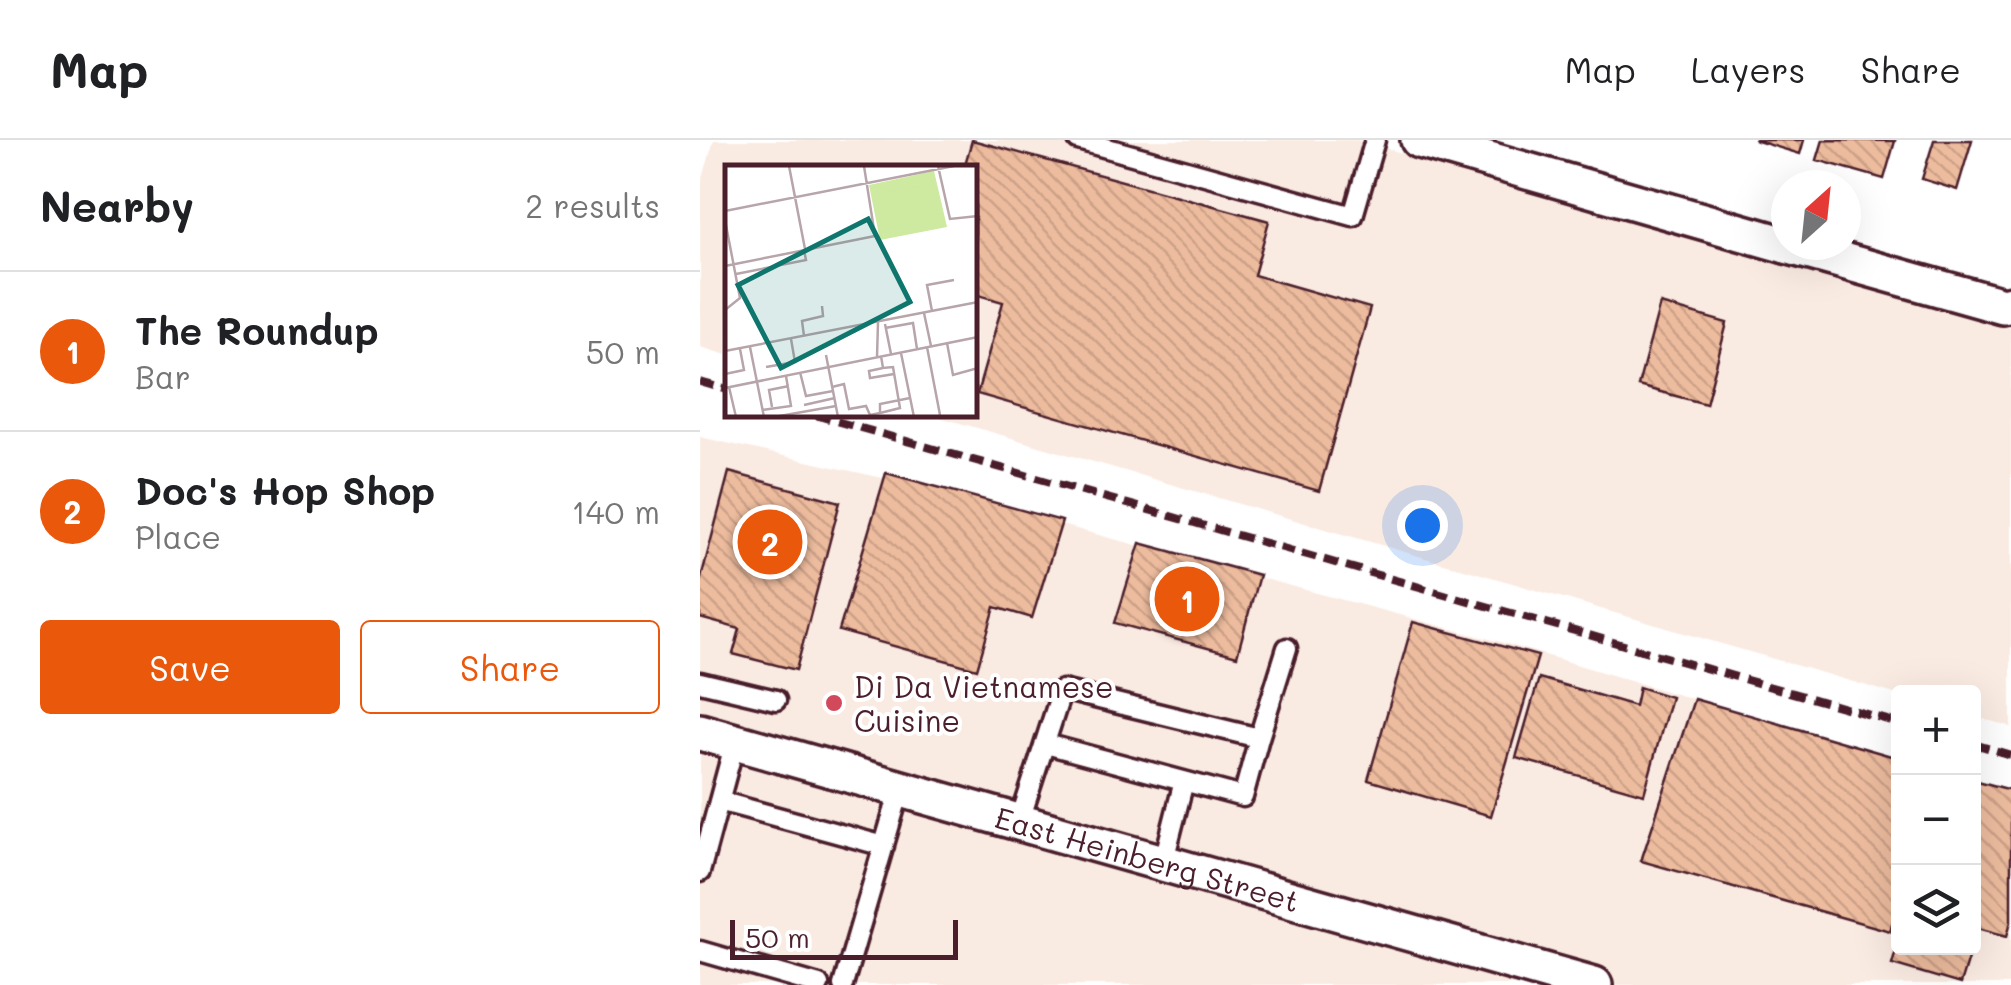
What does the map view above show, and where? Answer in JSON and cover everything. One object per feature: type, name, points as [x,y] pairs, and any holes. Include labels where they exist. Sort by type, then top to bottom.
[{"type":"street","points":[[1419,140],[1771,241]]},
{"type":"street","points":[[1839,260],[2003,306],[2011,304]]},
{"type":"street","name":"East Heinberg Street","points":[[700,732],[1594,985]]},
{"type":"lane","points":[[1078,140],[1353,216],[1374,140]]},
{"type":"lane","points":[[1046,744],[1242,797],[1288,648]]},
{"type":"lane","points":[[700,682],[776,700]]},
{"type":"lane","points":[[1019,823],[1062,690],[1259,738]]},
{"type":"lane","points":[[700,872],[735,742]]},
{"type":"lane","points":[[1163,864],[1184,781]]},
{"type":"lane","points":[[843,985],[900,790]]},
{"type":"lane","points":[[719,801],[884,846]]},
{"type":"lane","points":[[700,951],[819,985]]},
{"type":"shaded area","points":[[714,140],[1357,140],[2011,328],[2011,727],[1981,718],[1981,685],[1891,685],[1891,693],[942,418],[978,418],[978,165],[725,165],[725,354],[700,347],[700,188]]},
{"type":"shaded area","points":[[700,437],[896,481],[1501,642],[1891,758],[1891,955],[1981,955],[1981,784],[2011,794],[2011,985],[700,985]]},
{"type":"building","points":[[972,140],[1269,221],[1254,275],[1370,308],[1319,491],[978,394],[1003,302],[978,295],[978,165],[965,165]]},
{"type":"building","points":[[1754,140],[1804,140],[1800,154]]},
{"type":"building","points":[[1823,140],[1895,141],[1884,179],[1817,160]]},
{"type":"building","points":[[1934,140],[1972,140],[1957,190],[1922,179]]},
{"type":"building","points":[[1660,304],[1727,323],[1706,404],[1638,386]]},
{"type":"building","points":[[729,472],[840,502],[796,670],[733,654],[740,629],[700,618],[700,582]]},
{"type":"building","points":[[886,473],[1062,521],[1032,618],[995,607],[977,669],[839,631]]},
{"type":"building","points":[[1140,543],[1259,575],[1237,656],[1115,623]]},
{"type":"building","points":[[1413,622],[1538,656],[1491,816],[1368,780]]},
{"type":"building","points":[[1539,678],[1635,706],[1639,687],[1671,697],[1644,794],[1516,758]]},
{"type":"building","points":[[1694,699],[1891,756],[1890,931],[1641,861]]},
{"type":"building","points":[[1981,782],[2011,790],[2011,921],[2007,936],[1981,929]]},
{"type":"building","points":[[1895,955],[1969,955],[1960,984],[1892,964]]},
{"type":"railway","points":[[700,382],[725,389]]},
{"type":"railway","points":[[826,418],[1891,721]]},
{"type":"railway","points":[[1981,746],[2011,755]]},
{"type":"place","name":"Doc's Hop Shop","points":[[770,542]]},
{"type":"place","name":"The Roundup","points":[[1187,599]]},
{"type":"place","name":"Di Da Vietnamese Cuisine","points":[[834,703]]}]
